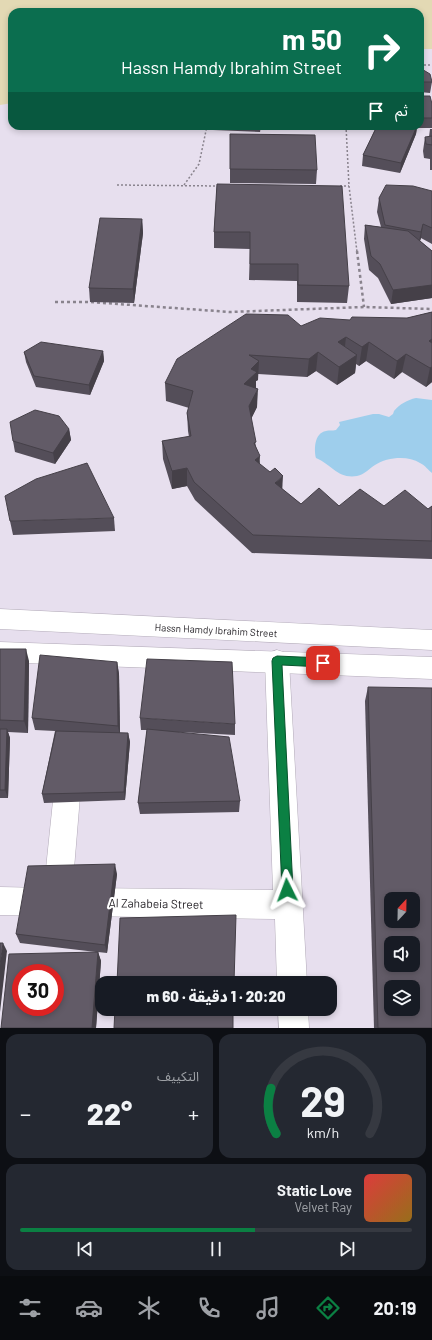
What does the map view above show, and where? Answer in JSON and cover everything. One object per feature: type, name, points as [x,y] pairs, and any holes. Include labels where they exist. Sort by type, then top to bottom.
[{"type":"main road","name":"Hassn Hamdy Ibrahim Street","points":[[0,619],[432,640]]},
{"type":"main road","points":[[0,652],[78,666],[277,661],[432,668]]},
{"type":"main road","points":[[277,661],[292,976]]},
{"type":"main road","points":[[57,902],[71,747]]},
{"type":"main road","name":"Al Zahabeia Street","points":[[0,901],[288,905]]},
{"type":"main road","points":[[293,1016],[294,1028]]},
{"type":"path","points":[[184,185],[199,164],[206,130]]},
{"type":"path","points":[[346,130],[348,186],[364,307]]},
{"type":"path","points":[[118,185],[223,186]]},
{"type":"path","points":[[333,186],[348,186]]},
{"type":"path","points":[[55,302],[90,302],[230,312],[364,307],[432,309]]},
{"type":"sand","points":[[0,0],[432,0],[432,49],[424,49],[424,8],[8,8],[8,104],[0,105]]},
{"type":"water","points":[[416,398],[432,400],[432,473],[415,460],[398,458],[385,460],[362,474],[350,476],[335,471],[316,458],[315,446],[317,438],[322,432],[336,430],[340,425],[339,422],[373,414],[389,417],[401,404]]},
{"type":"building","points":[[424,70],[430,74],[432,82],[424,82]]},
{"type":"building","points":[[424,96],[430,96],[432,104],[432,118],[424,118]]},
{"type":"building","points":[[375,130],[415,130],[401,163],[363,155]]},
{"type":"building","points":[[230,134],[315,135],[317,170],[230,169]]},
{"type":"building","points":[[432,136],[432,145],[426,144],[425,137]]},
{"type":"building","points":[[217,184],[342,186],[349,286],[298,285],[298,264],[250,264],[250,232],[214,232]]},
{"type":"building","points":[[386,185],[413,186],[432,191],[432,228],[423,224],[421,232],[385,225],[379,198]]},
{"type":"building","points":[[100,218],[142,219],[133,289],[89,288]]},
{"type":"building","points":[[365,225],[408,231],[432,251],[432,285],[393,290],[380,264],[371,256]]},
{"type":"building","points":[[432,312],[432,339],[429,341],[432,343],[432,367],[430,368],[406,354],[397,361],[369,342],[362,347],[346,337],[338,342],[357,355],[339,367],[318,352],[309,359],[249,355],[259,361],[251,369],[257,372],[244,384],[258,389],[249,406],[256,442],[254,443],[260,456],[255,460],[270,472],[275,468],[283,476],[275,483],[301,504],[319,488],[339,506],[360,489],[384,506],[405,490],[428,509],[432,506],[432,541],[253,535],[194,482],[187,468],[172,471],[162,441],[191,436],[187,413],[193,391],[165,383],[177,359],[246,314],[288,315],[301,326],[320,318],[350,320],[352,317],[407,318]]},
{"type":"building","points":[[41,342],[103,351],[89,385],[34,376],[24,352]]},
{"type":"building","points":[[35,410],[59,416],[69,429],[53,453],[13,441],[10,422]]},
{"type":"building","points":[[87,463],[114,518],[10,521],[5,496],[36,479]]},
{"type":"building","points":[[0,649],[26,649],[24,721],[0,720]]},
{"type":"building","points":[[40,655],[117,662],[118,726],[32,718]]},
{"type":"building","points":[[147,659],[232,662],[235,724],[140,718]]},
{"type":"building","points":[[368,687],[432,688],[432,1028],[378,1028]]},
{"type":"building","points":[[0,729],[7,729],[5,790],[0,790]]},
{"type":"building","points":[[147,729],[229,737],[240,801],[138,803]]},
{"type":"building","points":[[56,731],[128,733],[124,792],[42,794]]},
{"type":"building","points":[[115,864],[105,945],[16,934],[28,866]]},
{"type":"building","points":[[236,915],[234,976],[117,976],[120,918]]},
{"type":"building","points":[[0,943],[3,943],[0,965]]},
{"type":"building","points":[[98,952],[92,1028],[1,1028],[9,954]]},
{"type":"building","points":[[115,1016],[233,1016],[233,1028],[114,1028]]},
{"type":"route","points":[[287,890],[277,661],[323,663]]}]
